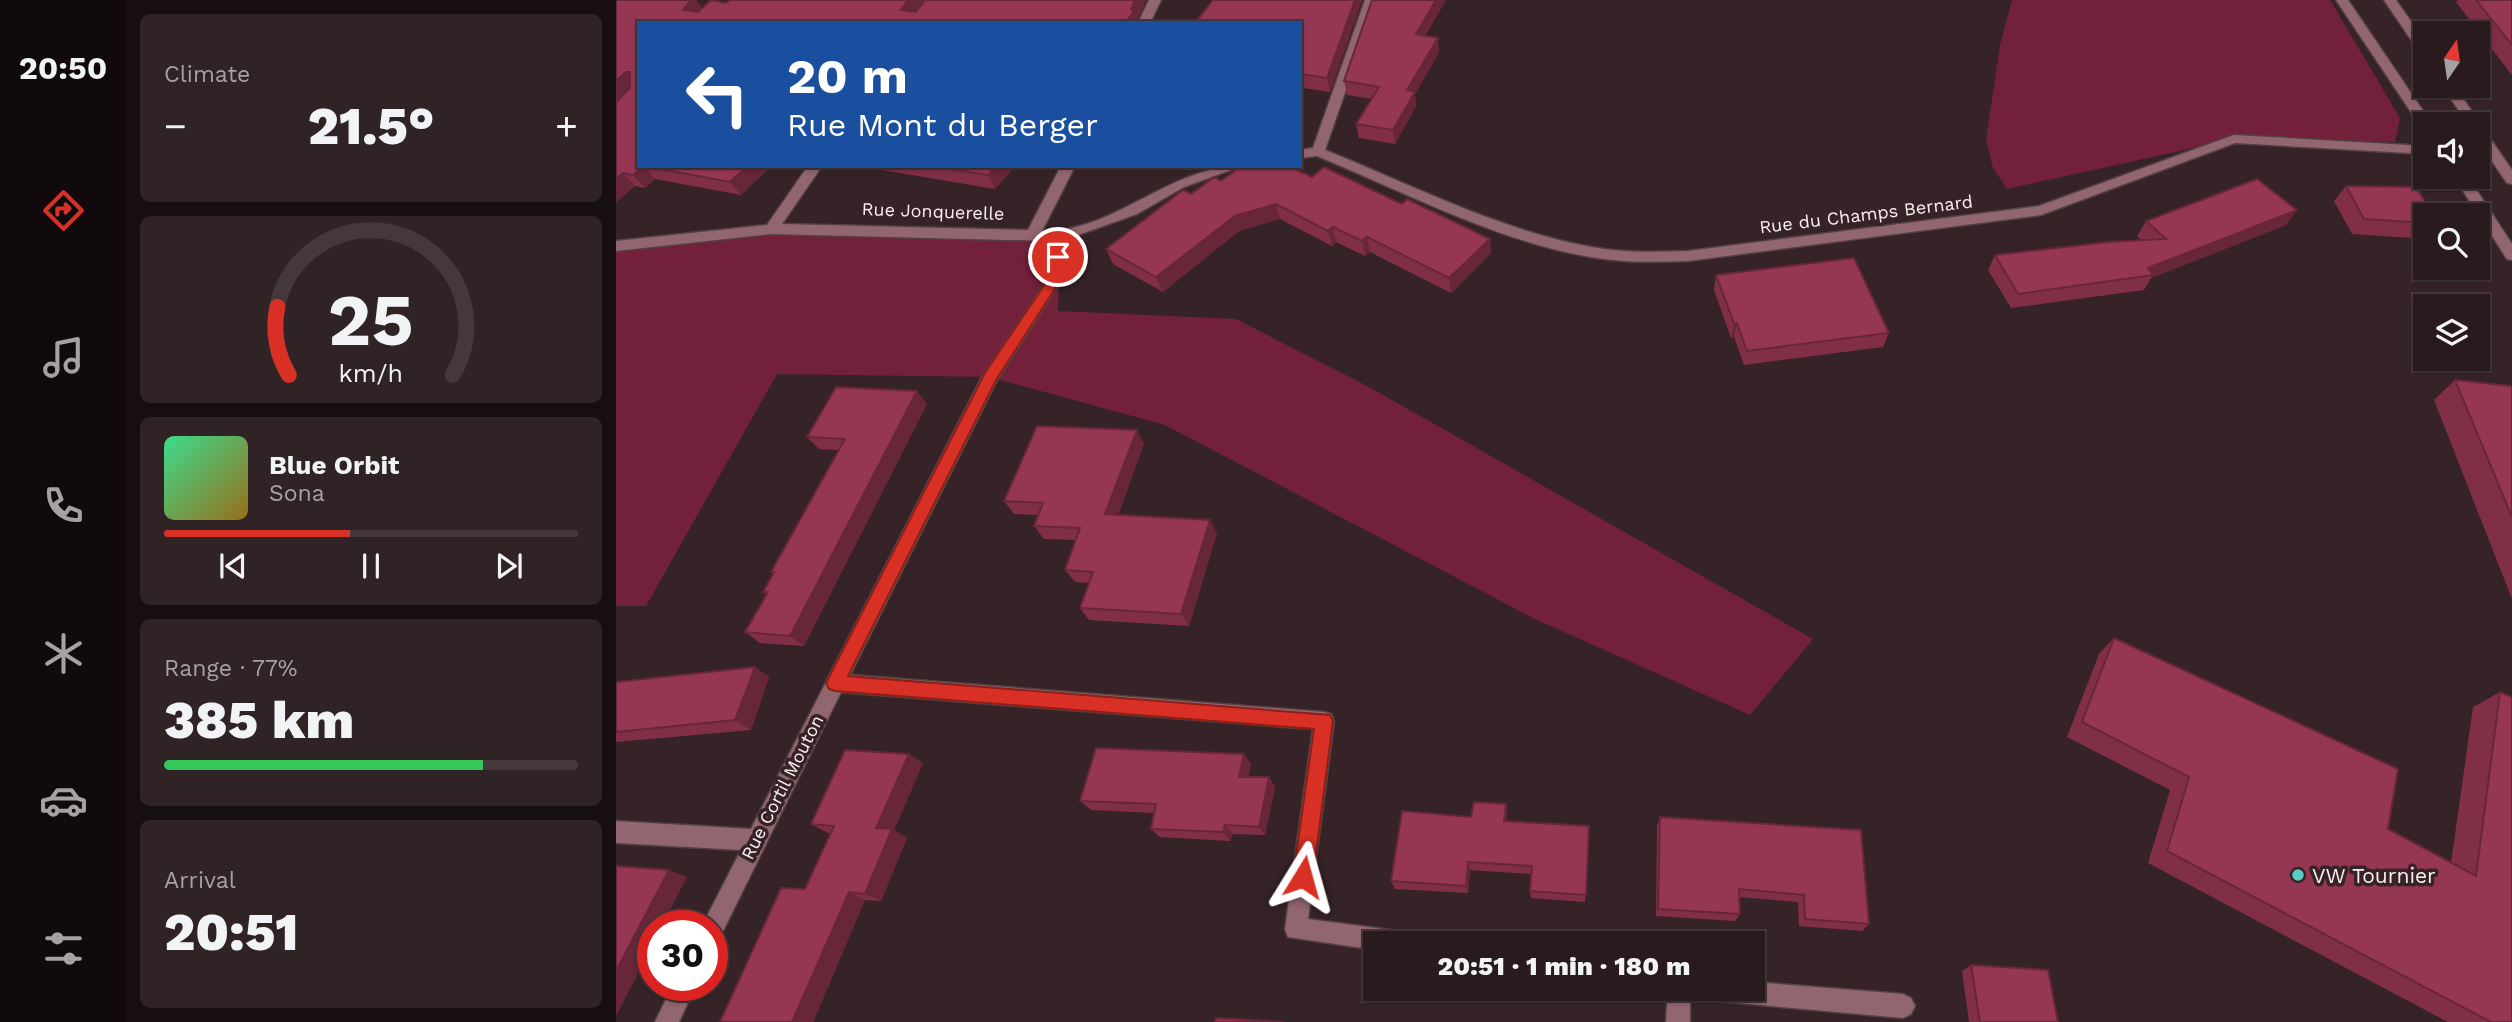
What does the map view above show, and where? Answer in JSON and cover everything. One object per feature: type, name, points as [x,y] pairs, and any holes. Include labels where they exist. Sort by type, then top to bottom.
[{"type":"street","points":[[1144,21],[1155,0]]},
{"type":"street","points":[[1302,154],[1318,152],[1371,0]]},
{"type":"street","points":[[2342,0],[2418,112]]},
{"type":"street","points":[[2390,0],[2413,34]]},
{"type":"street","name":"Rue du Champs Bernard","points":[[1318,152],[1531,236],[1584,251],[1637,258],[1688,256],[2041,211],[2234,139],[2413,149]]},
{"type":"street","points":[[2490,148],[2512,180]]},
{"type":"street","points":[[2490,154],[2494,154]]},
{"type":"street","points":[[771,229],[814,168]]},
{"type":"street","points":[[1033,234],[1067,168]]},
{"type":"street","name":"Rue Jonquerelle","points":[[616,246],[771,229],[853,227],[1060,236],[1132,211],[1179,184],[1229,168]]},
{"type":"street","points":[[2469,189],[2512,255]]},
{"type":"street","name":"Rue Cortil Mouton","points":[[721,910],[990,377],[1056,278],[1060,236]]},
{"type":"street","points":[[835,683],[1324,721],[1296,929],[1363,938]]},
{"type":"street","points":[[616,832],[755,840]]},
{"type":"street","points":[[1765,994],[1903,1006]]},
{"type":"street","points":[[667,1022],[677,1001]]},
{"type":"street","points":[[1678,1022],[1679,1001]]},
{"type":"shaded area","points":[[2012,0],[2330,0],[2400,118],[2395,142],[2234,139],[2007,189],[1993,168],[1986,140],[2000,45]]},
{"type":"shaded area","points":[[771,229],[1060,236],[1058,311],[1236,319],[1369,387],[1813,639],[1750,715],[1535,619],[1165,425],[990,377],[777,374],[646,606],[616,606],[616,246]]},
{"type":"building","points":[[616,0],[691,0],[683,10],[698,12],[711,0],[726,3],[730,0],[908,0],[901,10],[916,12],[925,0],[1135,0],[1131,9],[1134,12],[1127,21],[637,21],[637,168],[641,168],[633,175],[623,173],[616,179],[616,102],[630,88],[630,72],[626,72],[616,81]]},
{"type":"building","points":[[1213,0],[1355,0],[1327,78],[1302,74],[1302,21],[1197,21]]},
{"type":"building","points":[[1372,0],[1436,0],[1416,34],[1438,38],[1407,90],[1415,92],[1393,130],[1356,124],[1379,87],[1344,81]]},
{"type":"building","points":[[2476,0],[2512,0],[2512,45]]},
{"type":"building","points":[[1324,167],[1402,204],[1407,199],[1490,239],[1449,278],[1367,237],[1362,241],[1333,227],[1328,231],[1276,204],[1235,216],[1156,277],[1106,249],[1183,190],[1191,194],[1214,177],[1221,181],[1238,168],[1293,168],[1312,177]]},
{"type":"building","points":[[655,168],[745,168],[730,182]]},
{"type":"building","points":[[944,168],[994,168],[988,175]]},
{"type":"building","points":[[2257,179],[2297,210],[2148,268],[2153,275],[2018,294],[1995,255],[2108,242],[2166,239],[2146,221]]},
{"type":"building","points":[[2346,186],[2413,187],[2426,203],[2413,203],[2413,222],[2364,219]]},
{"type":"building","points":[[1854,258],[1889,333],[1747,351],[1716,275]]},
{"type":"building","points":[[2455,380],[2512,386],[2512,517]]},
{"type":"building","points":[[836,387],[917,391],[790,636],[745,632],[768,592],[763,592],[774,572],[771,572],[845,439],[807,437]]},
{"type":"building","points":[[1037,426],[1137,430],[1105,514],[1210,520],[1181,614],[1080,608],[1093,572],[1065,570],[1080,528],[1034,526],[1043,503],[1004,501]]},
{"type":"building","points":[[2114,638],[2398,769],[2388,829],[2476,876],[2500,692],[2512,697],[2512,1022],[2491,1022],[2167,851],[2189,777],[2082,722]]},
{"type":"building","points":[[755,667],[735,720],[616,732],[616,682]]},
{"type":"building","points":[[1096,748],[1244,754],[1239,777],[1269,777],[1259,827],[1225,825],[1223,832],[1151,829],[1156,804],[1080,801]]},
{"type":"building","points":[[845,750],[909,754],[876,828],[892,829],[865,894],[849,892],[792,1022],[720,1022],[781,888],[805,889],[834,826],[811,824]]},
{"type":"building","points":[[1474,802],[1506,804],[1504,821],[1589,826],[1586,895],[1530,891],[1532,866],[1468,862],[1466,886],[1391,881],[1402,811],[1471,817]]},
{"type":"building","points":[[1660,817],[1861,830],[1869,924],[1805,919],[1804,895],[1739,889],[1740,914],[1658,909]]},
{"type":"building","points":[[616,866],[669,870],[648,910],[637,910],[637,931],[616,971]]},
{"type":"building","points":[[1971,965],[2048,970],[2058,1022],[1980,1022]]},
{"type":"building","points":[[1216,1018],[1284,1022],[1215,1022]]},
{"type":"place","name":"VW Tournier","points":[[2298,875]]},
{"type":"route","points":[[1058,257],[1056,278],[990,377],[835,683],[1324,721],[1303,877]]}]
